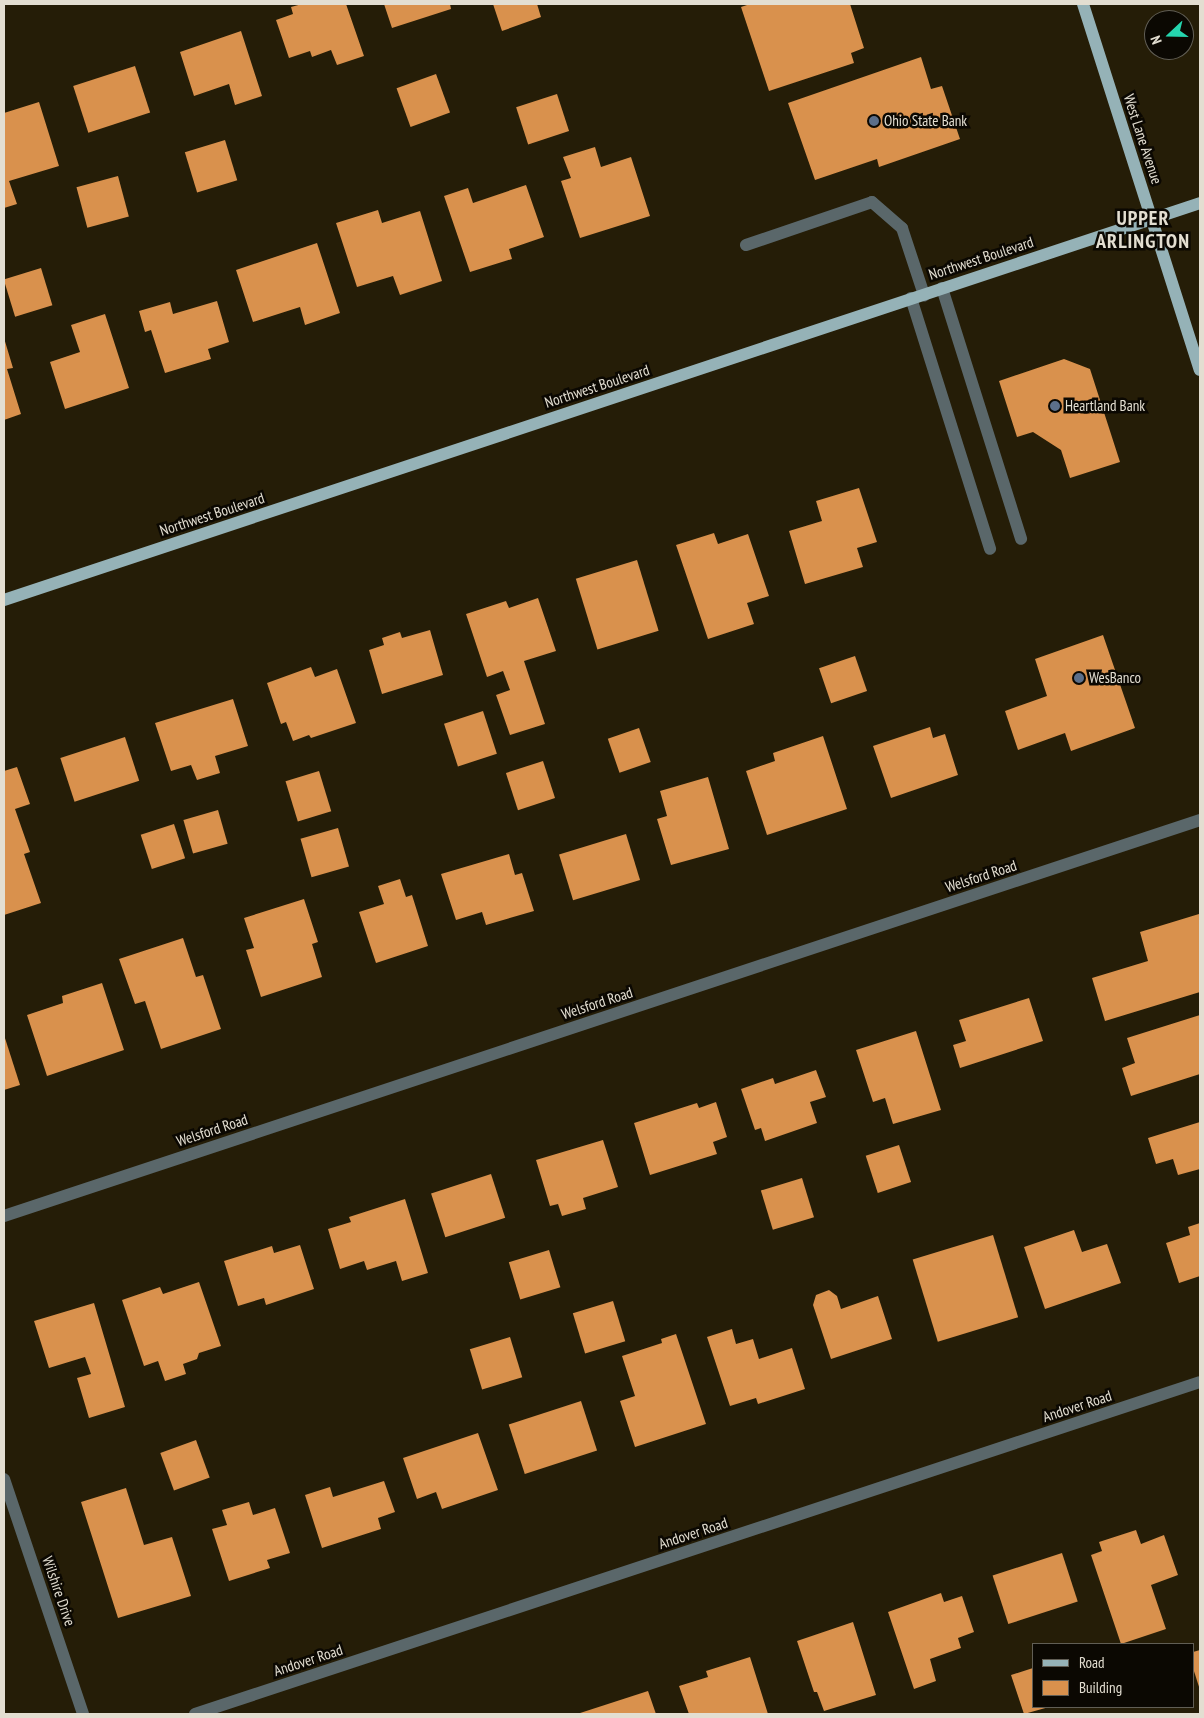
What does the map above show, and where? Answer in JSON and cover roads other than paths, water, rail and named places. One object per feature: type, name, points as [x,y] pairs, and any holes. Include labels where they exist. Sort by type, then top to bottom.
[{"type":"main road","name":"West Lane Avenue","points":[[1083,4],[1200,370]]},
{"type":"main road","name":"Northwest Boulevard","points":[[4,600],[1200,203]]},
{"type":"street","points":[[746,245],[872,202],[902,228],[924,294]]},
{"type":"street","points":[[942,288],[1021,539]]},
{"type":"street","points":[[911,298],[990,549]]},
{"type":"street","name":"Welsford Road","points":[[4,1216],[1200,820]]},
{"type":"street","name":"Andover Road","points":[[195,1714],[1200,1382]]},
{"type":"street","name":"Wilshire Drive","points":[[4,1479],[83,1714]]},
{"type":"place","name":"Ohio State Bank","points":[[874,121]]},
{"type":"place","name":"Heartland Bank","points":[[1055,406]]},
{"type":"place","name":"WesBanco","points":[[1079,678]]},
{"type":"district","name":"UPPER ARLINGTON","points":[[1143,230]]}]
